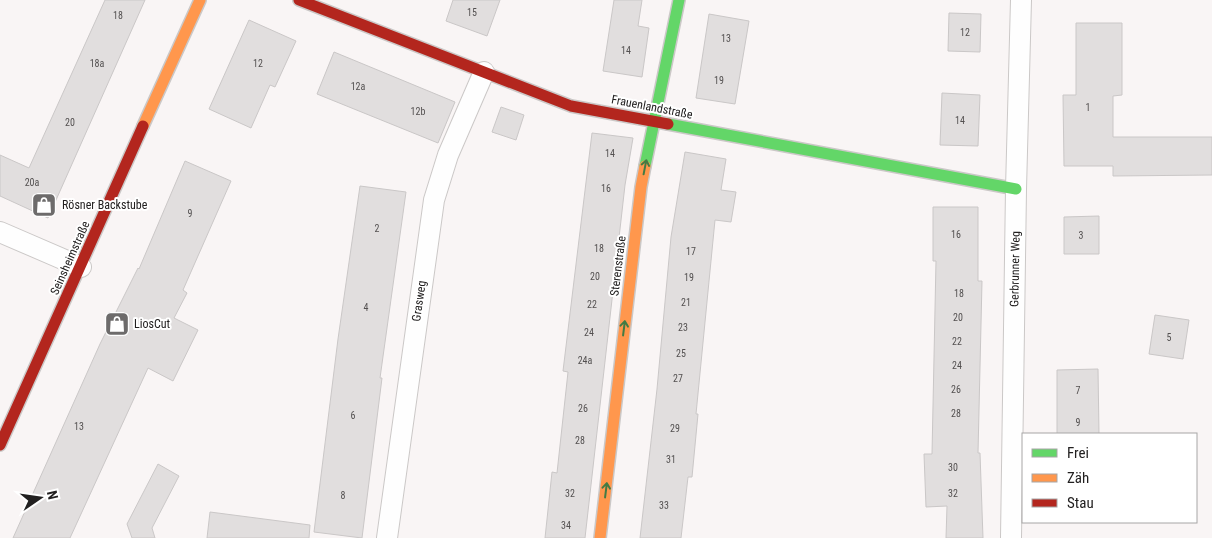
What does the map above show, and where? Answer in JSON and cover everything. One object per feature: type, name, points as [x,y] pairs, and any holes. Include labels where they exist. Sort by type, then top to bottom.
[{"type":"street","name":"Seinsheimstraße","points":[[0,445],[200,0]]},
{"type":"street","name":"Frauenlandstraße","points":[[299,0],[571,106],[1016,189]]},
{"type":"street","name":"Sterenstraße","points":[[600,538],[641,187],[679,0]]},
{"type":"street","name":"Gerbrunner Weg","points":[[1011,538],[1021,0]]},
{"type":"street","name":"Grasweg","points":[[387,538],[434,200],[448,155],[484,72]]},
{"type":"street","points":[[0,232],[81,267]]},
{"type":"building","points":[[105,0],[145,0],[48,218],[0,196],[0,155],[29,168]]},
{"type":"building","points":[[453,0],[500,0],[487,36],[446,21]]},
{"type":"building","points":[[614,0],[642,0],[638,26],[649,28],[642,77],[603,71]]},
{"type":"building","points":[[949,13],[981,14],[980,52],[948,51]]},
{"type":"building","points":[[709,14],[749,21],[735,104],[696,98]]},
{"type":"building","points":[[249,20],[296,41],[275,87],[270,85],[251,128],[209,109]]},
{"type":"building","points":[[1076,23],[1122,23],[1122,95],[1113,96],[1113,137],[1212,137],[1212,175],[1113,176],[1113,166],[1064,166],[1063,95],[1076,95]]},
{"type":"building","points":[[334,52],[455,102],[438,143],[317,94]]},
{"type":"building","points":[[942,93],[980,95],[978,146],[940,145]]},
{"type":"building","points":[[501,107],[524,115],[516,140],[492,132]]},
{"type":"building","points":[[592,133],[633,138],[625,185],[585,538],[545,538],[552,472],[557,473],[568,372],[563,371]]},
{"type":"building","points":[[685,152],[726,159],[721,190],[736,192],[731,222],[715,220],[696,414],[698,414],[692,477],[688,477],[681,538],[640,538],[657,389],[671,237]]},
{"type":"building","points":[[185,161],[231,181],[183,290],[187,293],[174,318],[198,330],[173,381],[148,368],[70,538],[13,538],[100,344],[139,269]]},
{"type":"building","points":[[360,186],[406,192],[380,378],[382,378],[362,538],[314,532],[338,339]]},
{"type":"building","points":[[933,207],[978,207],[978,281],[982,281],[978,453],[980,453],[983,538],[946,538],[947,506],[926,507],[924,454],[932,454],[936,261],[933,261]]},
{"type":"building","points":[[1099,216],[1099,254],[1064,254],[1064,217]]},
{"type":"building","points":[[1155,315],[1189,320],[1183,359],[1149,354]]},
{"type":"building","points":[[1098,369],[1099,433],[1057,433],[1057,370]]},
{"type":"building","points":[[158,464],[179,476],[152,528],[155,538],[132,538],[127,524]]},
{"type":"building","points":[[210,512],[310,525],[309,538],[207,538]]},
{"type":"traffic: fast","points":[[645,166],[679,0]]},
{"type":"traffic: fast","points":[[668,124],[1016,189]]},
{"type":"traffic: slow","points":[[143,126],[200,0]]},
{"type":"traffic: slow","points":[[600,538],[645,166]]},
{"type":"traffic: jam","points":[[299,0],[571,106],[668,124]]},
{"type":"traffic: jam","points":[[0,445],[143,126]]},
{"type":"place","name":"Rösner Backstube","points":[[44,205]]},
{"type":"place","name":"LiosCut","points":[[117,324]]}]
